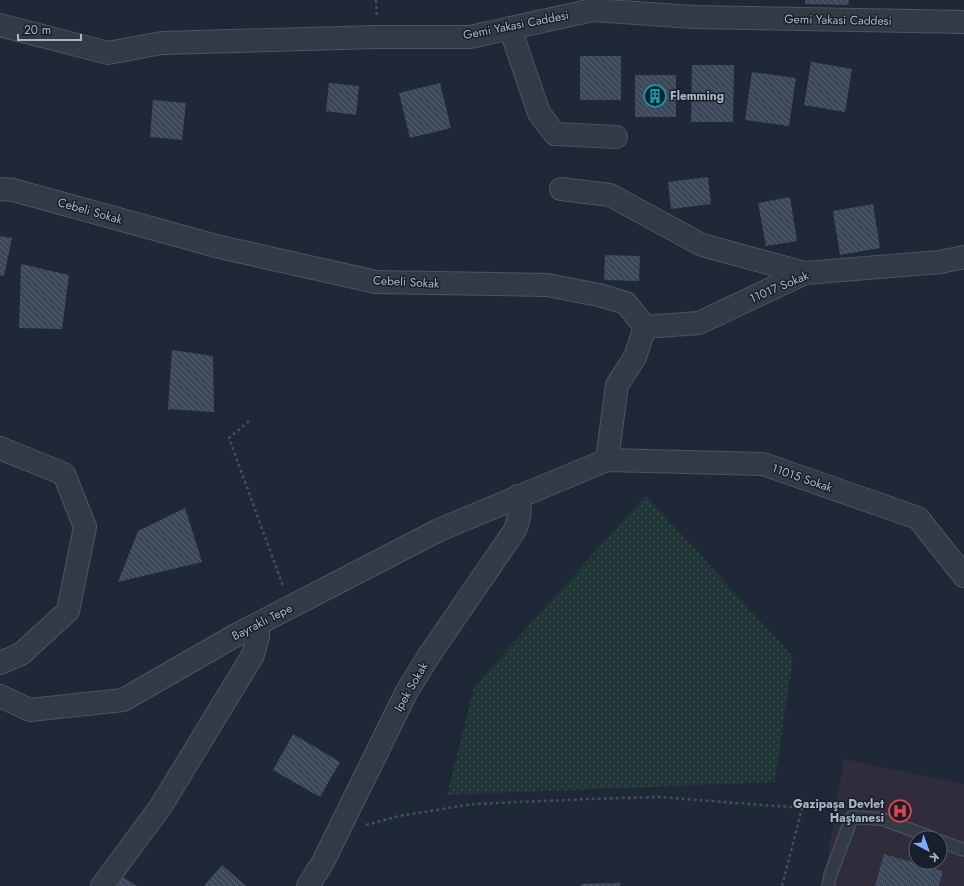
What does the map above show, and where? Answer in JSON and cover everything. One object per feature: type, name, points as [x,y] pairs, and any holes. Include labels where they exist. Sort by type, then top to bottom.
[{"type":"street","name":"Gemi Yakasi Caddesi","points":[[0,25],[108,53],[162,43],[377,37],[470,37],[593,10],[692,17],[964,22]]},
{"type":"street","points":[[510,28],[539,113],[555,134],[616,137]]},
{"type":"street","name":"Cebeli Sokak","points":[[0,189],[13,190],[220,247],[376,282],[547,285],[599,295],[626,303],[645,327]]},
{"type":"street","points":[[561,189],[610,195],[702,245],[805,273]]},
{"type":"street","name":"11017 Sokak","points":[[645,327],[700,323],[805,273],[940,262],[964,257]]},
{"type":"street","points":[[607,460],[618,385],[635,357],[645,327]]},
{"type":"street","points":[[0,448],[64,474],[85,527],[68,611],[21,654],[0,663]]},
{"type":"street","name":"Bayraklı Tepe","points":[[0,696],[30,710],[123,700],[236,635],[440,530],[518,496],[607,460]]},
{"type":"street","name":"11015 Sokak","points":[[607,460],[763,464],[918,518],[964,576]]},
{"type":"street","name":"Ipek Sokak","points":[[308,886],[323,862],[408,691],[430,654],[515,530],[519,520],[521,507],[518,496]]},
{"type":"street","points":[[102,886],[161,806],[253,655],[258,636],[258,625]]},
{"type":"lane","points":[[829,881],[852,817],[882,819],[912,830]]},
{"type":"lane","points":[[948,844],[964,850]]},
{"type":"path","points":[[249,422],[229,438],[290,608]]},
{"type":"path","points":[[338,832],[399,816],[481,804],[659,797],[802,808],[782,886]]},
{"type":"shaded area","name":"Gazipaşa Devlet Haştanesi","points":[[844,759],[964,784],[964,886],[823,886]]},
{"type":"green space","points":[[646,495],[793,657],[775,782],[447,795],[474,687]]},
{"type":"building","points":[[805,0],[849,0],[848,5],[805,4]]},
{"type":"building","points":[[580,56],[621,56],[621,100],[580,100]]},
{"type":"building","points":[[811,62],[852,69],[845,112],[804,105]]},
{"type":"building","points":[[692,65],[734,65],[733,122],[691,122]]},
{"type":"building","points":[[752,72],[796,78],[789,126],[745,120]]},
{"type":"building","name":"Flemming","points":[[635,75],[676,75],[676,117],[635,117]]},
{"type":"building","points":[[329,83],[359,86],[356,115],[326,111]]},
{"type":"building","points":[[440,83],[451,128],[410,138],[399,93]]},
{"type":"building","points":[[153,100],[186,103],[182,140],[150,137]]},
{"type":"building","points":[[708,177],[711,204],[671,209],[668,182]]},
{"type":"building","points":[[790,197],[797,241],[766,246],[758,203]]},
{"type":"building","points":[[873,204],[880,248],[840,255],[833,211]]},
{"type":"building","points":[[0,236],[12,238],[4,276],[0,276]]},
{"type":"building","points":[[605,255],[640,256],[639,281],[604,280]]},
{"type":"building","points":[[21,264],[69,275],[62,329],[19,328]]},
{"type":"building","points":[[172,350],[213,356],[214,412],[168,409]]},
{"type":"building","points":[[185,508],[202,562],[118,582],[138,531]]},
{"type":"building","points":[[293,734],[340,762],[320,797],[273,770]]},
{"type":"building","points":[[884,854],[908,861],[908,870],[943,871],[939,886],[875,886]]},
{"type":"building","points":[[222,865],[246,886],[204,886]]},
{"type":"building","points":[[123,877],[137,886],[117,886]]},
{"type":"building","points":[[620,883],[620,886],[581,886],[581,884]]},
{"type":"place","name":"Flemming","points":[[655,96]]},
{"type":"place","name":"Gazipaşa Devlet Haştanesi","points":[[900,811]]}]
